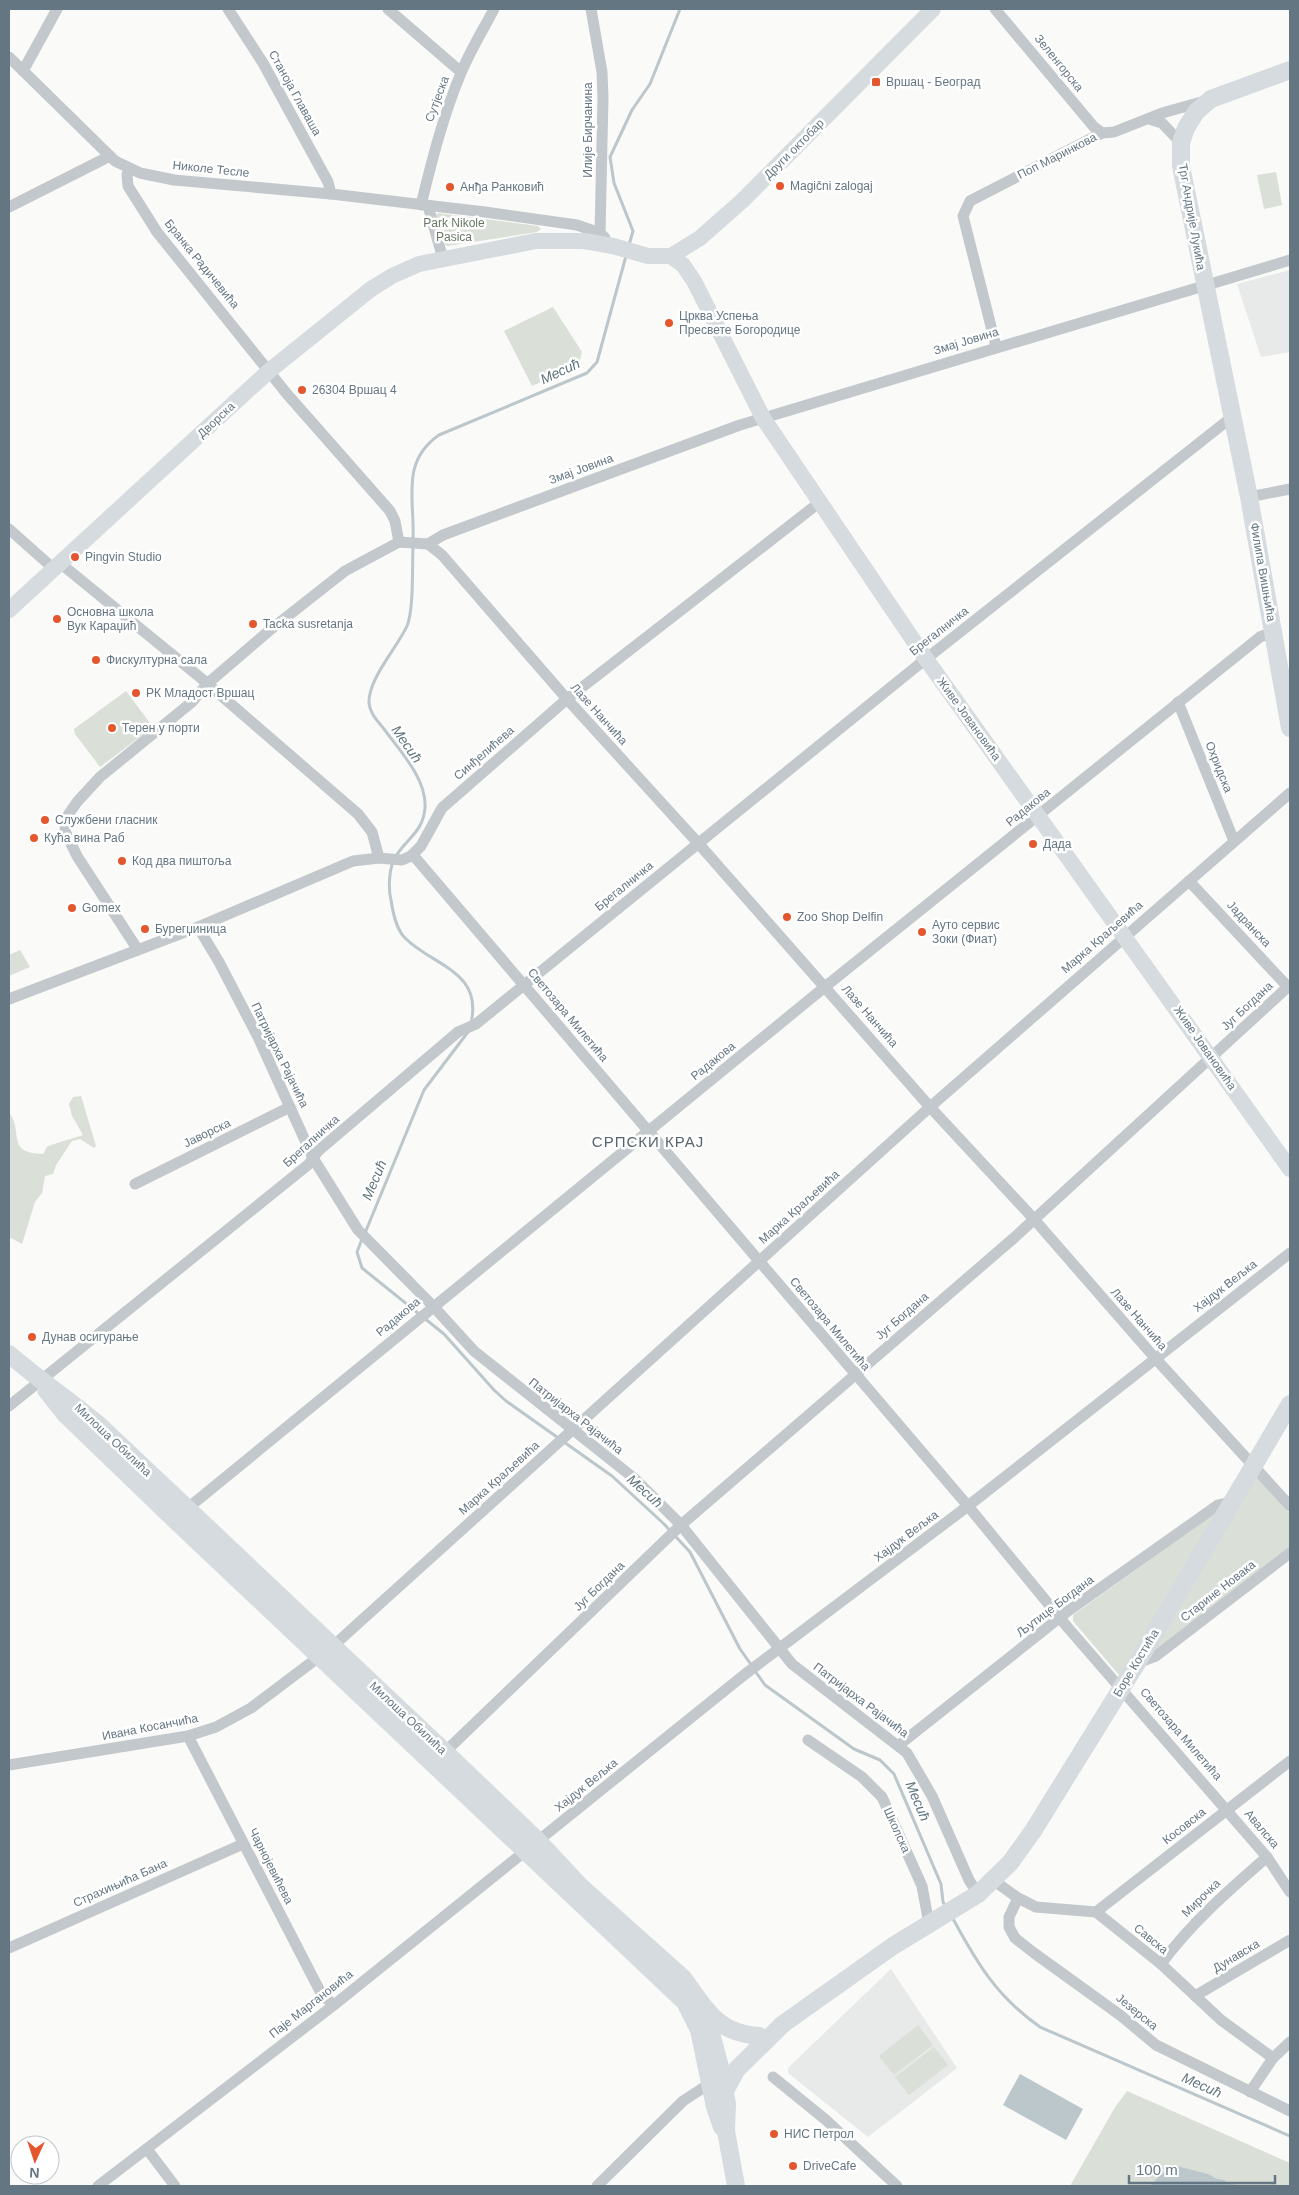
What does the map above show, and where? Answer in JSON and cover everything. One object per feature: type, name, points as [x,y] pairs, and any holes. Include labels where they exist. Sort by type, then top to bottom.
[{"type":"main road","name":"Други октобар","points":[[671,256],[700,238],[742,201],[933,9]]},
{"type":"main road","name":"Поп Маринкова","points":[[1211,99],[1290,70]]},
{"type":"main road","name":"Трг Андрије Лукића","points":[[1211,99],[1190,119],[1182,143],[1181,166],[1232,416]]},
{"type":"main road","name":"Дворска","points":[[9,610],[269,371],[371,289],[404,270],[443,259],[528,242],[557,240],[617,247],[637,254],[660,257],[671,256]]},
{"type":"main road","name":"Живе Јовановића","points":[[671,256],[683,265],[694,281],[763,418],[926,659],[1125,935],[1290,1169]]},
{"type":"main road","name":"Филипа Вишњића","points":[[1232,416],[1249,497],[1290,728]]},
{"type":"main road","name":"Милоша Обилића","points":[[9,1354],[40,1381],[65,1414],[181,1514],[532,1846],[683,1978],[704,2007],[719,2079]]},
{"type":"main road","name":"Боре Костића","points":[[933,1921],[978,1894],[1010,1863],[1033,1831],[1137,1663],[1290,1404]]},
{"type":"main road","name":"Милоша Обилића","points":[[326,1652],[445,1752],[532,1846],[684,2002],[700,2030],[719,2079]]},
{"type":"main road","points":[[719,2079],[737,2069],[783,2024],[831,1988],[933,1921]]},
{"type":"main road","points":[[704,2007],[715,2020],[725,2027],[744,2035],[759,2036]]},
{"type":"main road","points":[[736,2186],[726,2131],[720,2122],[719,2079],[759,2036],[783,2024]]},
{"type":"street","points":[[23,71],[57,9]]},
{"type":"street","name":"Станоја Главаша","points":[[228,9],[285,100],[328,182],[331,194]]},
{"type":"street","points":[[388,9],[461,72]]},
{"type":"street","name":"Сутјеска","points":[[424,205],[436,143],[461,72],[494,9]]},
{"type":"street","name":"Илије Бирчанина","points":[[591,9],[600,62],[603,98],[600,233]]},
{"type":"street","name":"Зеленгорска","points":[[995,9],[1094,128],[1102,133]]},
{"type":"street","points":[[9,56],[110,156],[9,206]]},
{"type":"street","name":"Поп Маринкова","points":[[996,346],[963,216],[966,206],[974,198],[1102,133],[1114,132],[1150,118],[1211,99]]},
{"type":"street","points":[[1150,118],[1162,123],[1182,143]]},
{"type":"street","name":"Николе Тесле","points":[[110,156],[128,168],[174,180],[331,194],[545,220],[577,225],[600,233]]},
{"type":"street","name":"Бранка Радичевића","points":[[128,168],[126,175],[128,186],[148,218],[269,371]]},
{"type":"street","points":[[424,205],[443,259]]},
{"type":"street","points":[[545,220],[557,240]]},
{"type":"street","points":[[600,233],[617,247]]},
{"type":"street","name":"Трг Андрије Лукића","points":[[1204,286],[1290,260]]},
{"type":"street","name":"Змај Јовина","points":[[138,950],[77,856],[64,831],[66,818],[100,777],[192,702],[207,684],[270,630],[345,571],[402,542],[425,543],[442,535],[740,425],[996,346],[1204,286]]},
{"type":"street","points":[[269,371],[390,511],[402,542]]},
{"type":"street","name":"Брегалничка","points":[[9,1406],[313,1158],[318,1151],[458,1032],[476,1024],[926,659],[1232,416]]},
{"type":"street","points":[[1249,497],[1290,489]]},
{"type":"street","name":"Синђелићева","points":[[407,857],[420,846],[442,808],[567,699],[820,502]]},
{"type":"street","points":[[9,529],[207,684],[358,814],[372,832],[382,858]]},
{"type":"street","name":"Лазе Нанчића","points":[[425,543],[442,555],[567,699],[826,986],[930,1107],[1034,1218],[1155,1358],[1290,1506]]},
{"type":"street","name":"Радакова","points":[[181,1514],[429,1309],[649,1132],[826,986],[1260,637],[1273,632]]},
{"type":"street","name":"Охридска","points":[[1178,702],[1234,841]]},
{"type":"street","name":"Марка Краљевића","points":[[326,1652],[930,1107],[1290,793]]},
{"type":"street","points":[[9,999],[198,927],[341,865],[360,859],[407,857]]},
{"type":"street","name":"Светозара Милетића","points":[[407,857],[525,985],[968,1506],[1060,1618],[1227,1810]]},
{"type":"street","name":"Јадранска","points":[[1189,881],[1289,986]]},
{"type":"street","name":"Патријарха Рајачића","points":[[198,927],[240,1004],[313,1158],[358,1230],[429,1309],[486,1361],[568,1433],[635,1479],[679,1527],[778,1650],[792,1664],[907,1753],[920,1773],[969,1880],[978,1894]]},
{"type":"street","name":"Југ Богдана","points":[[445,1752],[679,1527],[1034,1218],[1289,986]]},
{"type":"street","name":"Јаворска","points":[[135,1184],[290,1107]]},
{"type":"street","name":"Хајдук Вељка","points":[[532,1846],[744,1674],[968,1506],[1290,1253]]},
{"type":"street","name":"Љутице Богдана","points":[[899,1746],[1060,1618],[1218,1505],[1234,1501]]},
{"type":"street","name":"Старине Новака","points":[[1137,1663],[1156,1656],[1290,1553]]},
{"type":"street","name":"Ивана Косанчића","points":[[9,1765],[188,1736],[226,1723],[251,1708],[326,1652]]},
{"type":"street","name":"Чарнојевићева","points":[[188,1736],[322,1995],[334,2005]]},
{"type":"street","name":"Школска","points":[[808,1740],[862,1777],[882,1797],[922,1886],[933,1921]]},
{"type":"street","name":"Косовска","points":[[1096,1912],[1290,1761]]},
{"type":"street","name":"Авалска","points":[[1227,1810],[1268,1857],[1290,1892]]},
{"type":"street","name":"Страхињића Бана","points":[[9,1948],[243,1844]]},
{"type":"street","name":"Паје Маргановића","points":[[98,2186],[334,2005],[532,1846]]},
{"type":"street","name":"Мирочка","points":[[1160,1964],[1189,1929],[1227,1891],[1268,1857]]},
{"type":"street","points":[[993,1880],[1018,1898],[1036,1907],[1096,1912]]},
{"type":"street","name":"Језерска","points":[[1018,1898],[1008,1922],[1015,1938],[1120,2015],[1151,2042],[1290,2111]]},
{"type":"street","name":"Савска","points":[[1096,1912],[1160,1964],[1221,2020],[1274,2058]]},
{"type":"street","name":"Дунавска","points":[[1195,1996],[1290,1940]]},
{"type":"street","points":[[1250,2092],[1274,2058],[1290,2042]]},
{"type":"street","points":[[774,2076],[826,2120],[897,2186]]},
{"type":"street","points":[[597,2186],[683,2101],[719,2079]]},
{"type":"street","points":[[148,2149],[175,2186]]},
{"type":"shaded area","points":[[1290,270],[1290,352],[1261,357],[1237,284]]},
{"type":"shaded area","points":[[891,1969],[957,2068],[868,2137],[788,2073],[788,2068]]},
{"type":"shaded area","points":[[1020,2074],[1083,2109],[1066,2140],[1003,2105]]},
{"type":"shaded area","points":[[1173,2165],[1208,2174],[1229,2184],[1247,2186],[1151,2186],[1157,2178]]},
{"type":"green space","points":[[1276,172],[1282,205],[1264,209],[1257,175]]},
{"type":"green space","name":"Park Nikole Pasica","points":[[438,213],[538,226],[541,229],[537,232],[448,246],[445,245],[436,215]]},
{"type":"green space","points":[[553,307],[582,352],[578,366],[532,386],[504,331]]},
{"type":"green space","name":"Терен у порти","points":[[126,691],[153,727],[100,767],[75,734],[74,729]]},
{"type":"green space","points":[[20,950],[30,967],[9,976],[9,955]]},
{"type":"green space","points":[[81,1096],[96,1146],[94,1148],[80,1139],[72,1141],[56,1165],[53,1174],[45,1176],[42,1193],[35,1202],[22,1244],[9,1237],[9,1112],[13,1120],[19,1146],[31,1153],[43,1154],[49,1146],[83,1135],[72,1116],[69,1104],[73,1097]]},
{"type":"green space","points":[[1256,1476],[1290,1514],[1290,1547],[1155,1654],[1151,1653]]},
{"type":"green space","points":[[1217,1512],[1122,1675],[1119,1675],[1073,1621],[1073,1615]]},
{"type":"green space","points":[[918,2025],[933,2045],[894,2075],[879,2056]]},
{"type":"green space","points":[[934,2047],[948,2065],[909,2095],[895,2077]]},
{"type":"green space","points":[[1127,2091],[1290,2163],[1290,2186],[1070,2186],[1114,2109]]},
{"type":"waterway","name":"Месић","points":[[629,245],[633,231],[614,183],[610,157],[632,110],[650,84],[680,9]]},
{"type":"waterway","name":"Месић","points":[[413,540],[412,483],[419,457],[427,446],[439,435],[587,373],[597,362],[626,256]]},
{"type":"waterway","name":"Месић","points":[[413,547],[412,599],[409,619],[407,626],[373,684],[369,703],[371,711],[417,776],[424,797],[425,808],[421,823],[400,850],[392,865],[389,883],[390,895],[395,920],[405,938],[416,948],[453,971],[470,992],[473,1006],[471,1023]]},
{"type":"waterway","name":"Месић","points":[[365,1233],[424,1090],[468,1032]]},
{"type":"waterway","name":"Месић","points":[[362,1239],[357,1252],[362,1268],[444,1334],[506,1401],[612,1476],[664,1524],[690,1552],[740,1649],[752,1666]]},
{"type":"waterway","name":"Месић","points":[[755,1671],[765,1685],[854,1749],[880,1760],[894,1774],[941,1884],[943,1902],[946,1907]]},
{"type":"waterway","name":"Месић","points":[[952,1917],[979,1964],[999,1991],[1040,2027],[1290,2136]]},
{"type":"place","name":"Вршац - Београд","points":[[876,82]]},
{"type":"place","name":"Magični zalogaj","points":[[780,186]]},
{"type":"place","name":"Анђа Ранковић","points":[[450,187]]},
{"type":"place","name":"Црква Успења Пресвете Богородице","points":[[669,323]]},
{"type":"place","name":"26304 Вршац 4","points":[[302,390]]},
{"type":"place","name":"Pingvin Studio","points":[[75,557]]},
{"type":"place","name":"Основна школа Вук Караџић","points":[[57,619]]},
{"type":"place","name":"Tacka susretanja","points":[[253,624]]},
{"type":"place","name":"Фискултурна сала","points":[[96,660]]},
{"type":"place","name":"РК Младост Вршац","points":[[136,693]]},
{"type":"place","name":"Терен у порти","points":[[112,728]]},
{"type":"place","name":"Службени гласник","points":[[45,820]]},
{"type":"place","name":"Кућа вина Раб","points":[[34,838]]},
{"type":"place","name":"Дада","points":[[1033,844]]},
{"type":"place","name":"Код два пиштоља","points":[[122,861]]},
{"type":"place","name":"Gomex","points":[[72,908]]},
{"type":"place","name":"Zoo Shop Delfin","points":[[787,917]]},
{"type":"place","name":"Бурегџиница","points":[[145,929]]},
{"type":"place","name":"Ауто сервис Зоки (Фиат)","points":[[922,932]]},
{"type":"place","name":"Дунав осигурање","points":[[32,1337]]},
{"type":"place","name":"НИС Петрол","points":[[774,2134]]},
{"type":"place","name":"DriveCafe","points":[[793,2166]]},
{"type":"district","name":"СРПСКИ КРАЈ","points":[[648,1142]]}]
